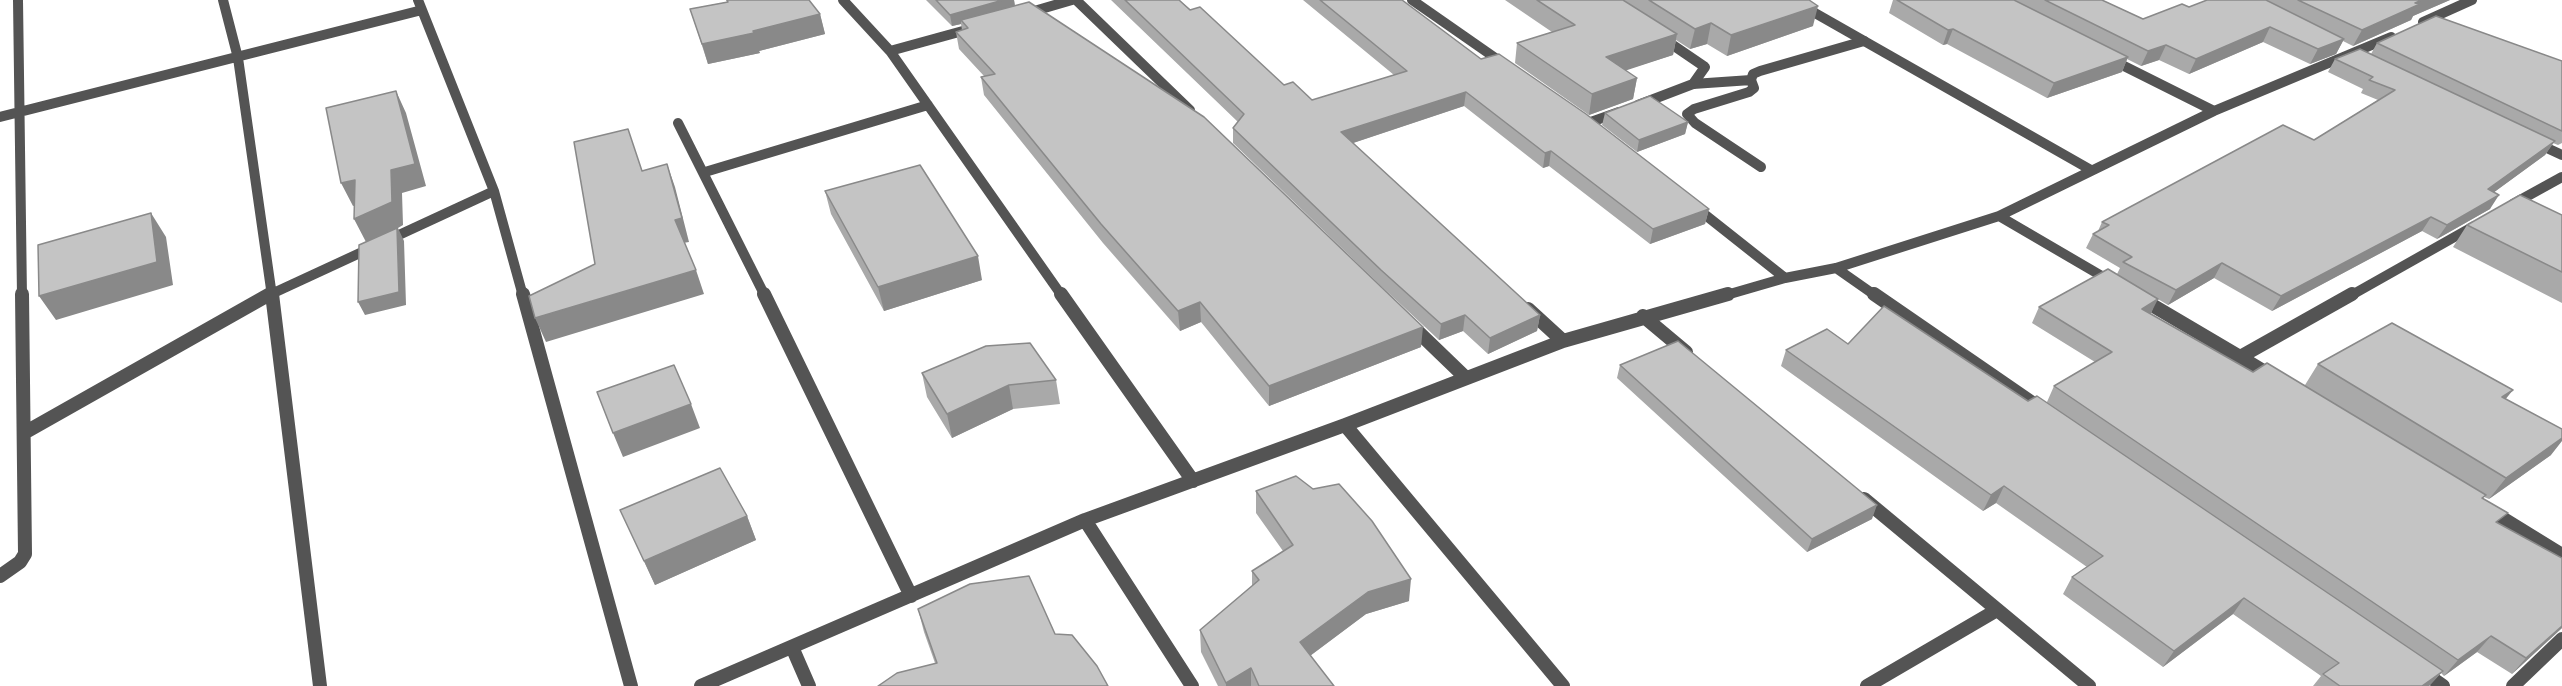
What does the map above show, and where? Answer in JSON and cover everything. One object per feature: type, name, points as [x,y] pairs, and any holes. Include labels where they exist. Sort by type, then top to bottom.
[{"type":"street","points":[[0,576],[20,562],[25,554],[18,0]]},
{"type":"street","points":[[223,0],[238,58],[273,293],[320,686]]},
{"type":"street","points":[[843,0],[890,51],[1193,481]]},
{"type":"street","points":[[1016,16],[1074,0],[1195,115]]},
{"type":"street","points":[[1412,0],[1510,69]]},
{"type":"street","points":[[1792,0],[2091,170]]},
{"type":"street","points":[[701,686],[1085,520],[1344,425],[1563,340],[1785,278],[1836,268],[2000,216],[2214,111],[2354,54],[2472,0]]},
{"type":"street","points":[[0,117],[238,58],[420,5],[494,191],[631,686]]},
{"type":"street","points":[[890,51],[981,26]]},
{"type":"street","points":[[1650,30],[1705,67],[1693,84]]},
{"type":"street","points":[[1761,167],[1695,123],[1687,114],[1749,92],[1754,88],[1751,80],[1753,74],[1760,71],[1864,41]]},
{"type":"street","points":[[2099,53],[2214,111]]},
{"type":"street","points":[[1588,123],[1693,84],[1751,80]]},
{"type":"street","points":[[705,172],[928,105]]},
{"type":"street","points":[[1578,117],[1598,131]]},
{"type":"street","points":[[678,123],[705,172],[911,596]]},
{"type":"street","points":[[2531,140],[2562,155]]},
{"type":"street","points":[[2240,357],[2562,177]]},
{"type":"street","points":[[24,433],[273,293],[494,191]]},
{"type":"street","points":[[1682,197],[1785,278]]},
{"type":"street","points":[[2000,216],[2281,382]]},
{"type":"street","points":[[1836,268],[2052,417]]},
{"type":"street","points":[[1521,303],[1563,340]]},
{"type":"street","points":[[1398,313],[1466,378]]},
{"type":"street","points":[[1643,316],[1698,362]]},
{"type":"street","points":[[1344,425],[1563,686]]},
{"type":"street","points":[[1852,489],[2089,686]]},
{"type":"street","points":[[2482,506],[2562,555]]},
{"type":"street","points":[[1085,520],[1192,686]]},
{"type":"street","points":[[1867,686],[1997,610]]},
{"type":"street","points":[[2513,686],[2562,639]]},
{"type":"street","points":[[792,647],[809,686]]},
{"type":"street","points":[[2414,666],[2443,686]]},
{"type":"building","points":[[727,0],[809,0],[820,14],[753,31],[754,33],[702,44],[690,9],[728,2]]},
{"type":"building","points":[[936,0],[1003,0],[950,15]]},
{"type":"building","points":[[1125,0],[1179,0],[1190,10],[1200,7],[1284,85],[1293,82],[1312,100],[1407,71],[1320,0],[1402,0],[1481,59],[1499,54],[1586,114],[1709,209],[1653,229],[1551,151],[1545,153],[1466,92],[1341,132],[1540,315],[1490,338],[1465,315],[1441,324],[1381,270],[1233,128],[1244,114]]},
{"type":"building","points":[[1537,0],[1623,0],[1677,34],[1606,57],[1637,78],[1592,94],[1517,43],[1575,25]]},
{"type":"building","points":[[1649,0],[1809,0],[1818,6],[1731,35],[1711,23],[1695,29]]},
{"type":"building","points":[[1897,0],[2014,0],[2128,57],[2054,83],[1953,29],[1948,30]]},
{"type":"building","points":[[2045,0],[2102,0],[2143,19],[2182,4],[2189,7],[2207,0],[2266,0],[2344,39],[2318,49],[2270,27],[2196,59],[2166,45],[2148,51]]},
{"type":"building","points":[[2298,0],[2422,0],[2415,3],[2420,4],[2362,30]]},
{"type":"building","points":[[1029,2],[1204,117],[1423,327],[1269,386],[1200,302],[1178,311],[1101,224],[981,77],[995,74],[956,32],[968,28],[961,20]]},
{"type":"building","points":[[2436,16],[2562,61],[2562,131],[2377,43]]},
{"type":"building","points":[[2360,49],[2555,141],[2488,189],[2499,195],[2447,225],[2431,217],[2281,296],[2222,263],[2176,290],[2123,262],[2132,257],[2093,234],[2109,225],[2102,222],[2283,125],[2314,140],[2395,90],[2369,80],[2373,77],[2335,59]]},
{"type":"building","points":[[396,91],[415,164],[391,170],[392,202],[354,219],[355,180],[341,183],[326,108]]},
{"type":"building","points":[[1650,96],[1688,122],[1639,140],[1605,113]]},
{"type":"building","points":[[628,129],[642,171],[667,164],[682,218],[675,220],[696,270],[535,318],[529,296],[595,264],[574,142]]},
{"type":"building","points":[[920,165],[978,256],[878,287],[825,191]]},
{"type":"building","points":[[2520,195],[2562,215],[2562,272],[2467,225]]},
{"type":"building","points":[[151,213],[157,262],[39,296],[38,245]]},
{"type":"building","points":[[397,228],[399,292],[358,302],[359,245]]},
{"type":"building","points":[[2108,269],[2158,299],[2142,309],[2253,372],[2267,363],[2486,495],[2482,498],[2508,513],[2496,522],[2562,558],[2562,626],[2526,658],[2491,636],[2458,660],[2054,386],[2112,352],[2039,307]]},
{"type":"building","points":[[1884,306],[2028,401],[2037,396],[2443,671],[2422,686],[2340,686],[2323,674],[2339,663],[2244,598],[2174,651],[2072,577],[2103,556],[2004,486],[1991,495],[1786,350],[1827,329],[1848,344]]},
{"type":"building","points":[[2392,323],[2513,390],[2502,397],[2562,429],[2562,438],[2506,478],[2318,364]]},
{"type":"building","points":[[1678,341],[1877,505],[1812,539],[1620,365]]},
{"type":"building","points":[[1030,343],[1056,380],[1009,385],[947,414],[922,373],[986,346]]},
{"type":"building","points":[[674,365],[691,404],[613,433],[597,392]]},
{"type":"building","points":[[720,468],[747,516],[644,561],[620,510]]},
{"type":"building","points":[[1296,476],[1313,489],[1339,484],[1372,521],[1411,579],[1368,592],[1300,642],[1334,686],[1259,686],[1251,668],[1226,683],[1200,630],[1259,580],[1252,571],[1293,545],[1256,491]]},
{"type":"building","points":[[1029,576],[1055,634],[1072,635],[1097,666],[1108,686],[878,686],[897,673],[937,663],[918,609],[970,584]]}]
